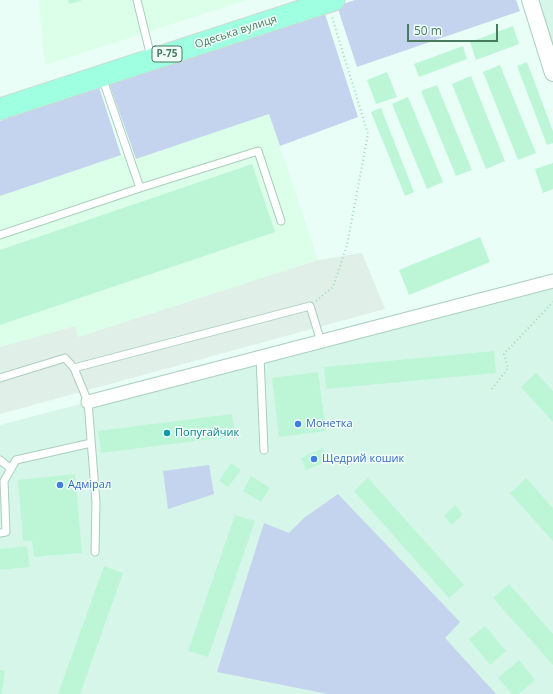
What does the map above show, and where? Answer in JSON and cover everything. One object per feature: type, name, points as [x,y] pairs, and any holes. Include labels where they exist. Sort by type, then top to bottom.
[{"type":"main road","name":"Одеська вулиця","points":[[0,109],[329,1]]},
{"type":"street","points":[[530,0],[545,36],[553,73]]},
{"type":"street","points":[[88,402],[553,281]]},
{"type":"lane","points":[[137,0],[152,59]]},
{"type":"lane","points":[[102,76],[140,188]]},
{"type":"lane","points":[[0,235],[140,188],[258,151],[280,221]]},
{"type":"lane","points":[[74,368],[310,306],[321,342]]},
{"type":"lane","points":[[260,357],[264,450]]},
{"type":"lane","points":[[0,378],[65,358],[74,368],[88,402],[96,502],[95,552]]},
{"type":"lane","points":[[0,534],[6,532],[4,481],[16,460],[91,442]]},
{"type":"lane","points":[[0,460],[11,469]]},
{"type":"path","points":[[310,306],[333,286],[336,280],[347,245],[368,134],[329,1]]},
{"type":"path","points":[[492,389],[508,368],[504,354],[553,302]]},
{"type":"shaded area","points":[[39,0],[246,0],[45,65]]},
{"type":"shaded area","points":[[355,0],[516,0],[520,11],[357,67],[337,6]]},
{"type":"shaded area","points":[[533,0],[553,0],[553,67]]},
{"type":"shaded area","points":[[324,11],[358,117],[280,146],[269,114],[136,159],[109,83]]},
{"type":"shaded area","points":[[99,87],[121,155],[0,196],[0,121]]},
{"type":"shaded area","points":[[269,114],[318,260],[78,337],[75,326],[0,347],[0,196],[134,151],[136,159]]},
{"type":"shaded area","points":[[362,253],[385,309],[0,414],[0,347],[75,326],[78,337],[318,260]]},
{"type":"shaded area","points":[[553,281],[553,694],[0,694],[0,425]]},
{"type":"shaded area","points":[[209,465],[214,494],[168,509],[163,471]]},
{"type":"shaded area","points":[[338,494],[460,622],[445,638],[496,694],[328,694],[217,672],[264,523],[289,533],[304,518]]},
{"type":"building","points":[[68,0],[81,0],[81,1],[69,4]]},
{"type":"building","points":[[513,26],[519,44],[476,60],[470,42]]},
{"type":"building","points":[[463,46],[467,59],[419,77],[414,64]]},
{"type":"building","points":[[527,62],[553,131],[553,143],[547,145],[517,66]]},
{"type":"building","points":[[500,65],[536,153],[518,160],[483,72]]},
{"type":"building","points":[[387,72],[397,97],[376,104],[367,80]]},
{"type":"building","points":[[471,76],[505,161],[486,169],[452,84]]},
{"type":"building","points":[[437,85],[472,170],[456,176],[421,91]]},
{"type":"building","points":[[408,97],[443,182],[427,189],[392,104]]},
{"type":"building","points":[[381,108],[414,192],[405,196],[371,112]]},
{"type":"building","points":[[553,163],[553,189],[543,193],[535,169]]},
{"type":"building","points":[[252,164],[275,232],[0,325],[0,250]]},
{"type":"building","points":[[480,237],[490,262],[409,295],[399,270]]},
{"type":"building","points":[[494,351],[496,373],[326,389],[324,367]]},
{"type":"building","points":[[318,372],[326,431],[279,437],[272,378]]},
{"type":"building","points":[[536,373],[553,391],[553,422],[521,387]]},
{"type":"building","name":"Попугайчик","points":[[232,414],[235,436],[101,453],[98,431]]},
{"type":"building","name":"Щедрий кошик","points":[[323,448],[328,461],[306,470],[301,458]]},
{"type":"building","points":[[231,463],[241,470],[228,487],[219,481]]},
{"type":"building","points":[[75,474],[82,553],[34,557],[32,541],[23,541],[18,480]]},
{"type":"building","points":[[251,476],[270,488],[261,502],[243,491]]},
{"type":"building","points":[[368,478],[464,585],[449,598],[354,491]]},
{"type":"building","points":[[526,478],[553,508],[553,541],[510,493]]},
{"type":"building","points":[[455,505],[463,514],[452,525],[444,516]]},
{"type":"building","points":[[235,515],[255,521],[208,657],[188,651]]},
{"type":"building","points":[[27,546],[30,567],[0,570],[0,549]]},
{"type":"building","points":[[104,566],[123,573],[80,694],[58,694]]},
{"type":"building","points":[[509,584],[553,634],[553,665],[493,598]]},
{"type":"building","points":[[485,626],[506,651],[490,665],[469,639]]},
{"type":"building","points":[[519,660],[535,680],[519,694],[512,694],[498,678]]},
{"type":"building","points":[[0,670],[5,671],[2,694],[0,694]]},
{"type":"place","name":"Монетка","points":[[298,424]]},
{"type":"place","name":"Попугайчик","points":[[167,433]]},
{"type":"place","name":"Щедрий кошик","points":[[314,459]]},
{"type":"place","name":"Адмірал","points":[[60,485]]}]
